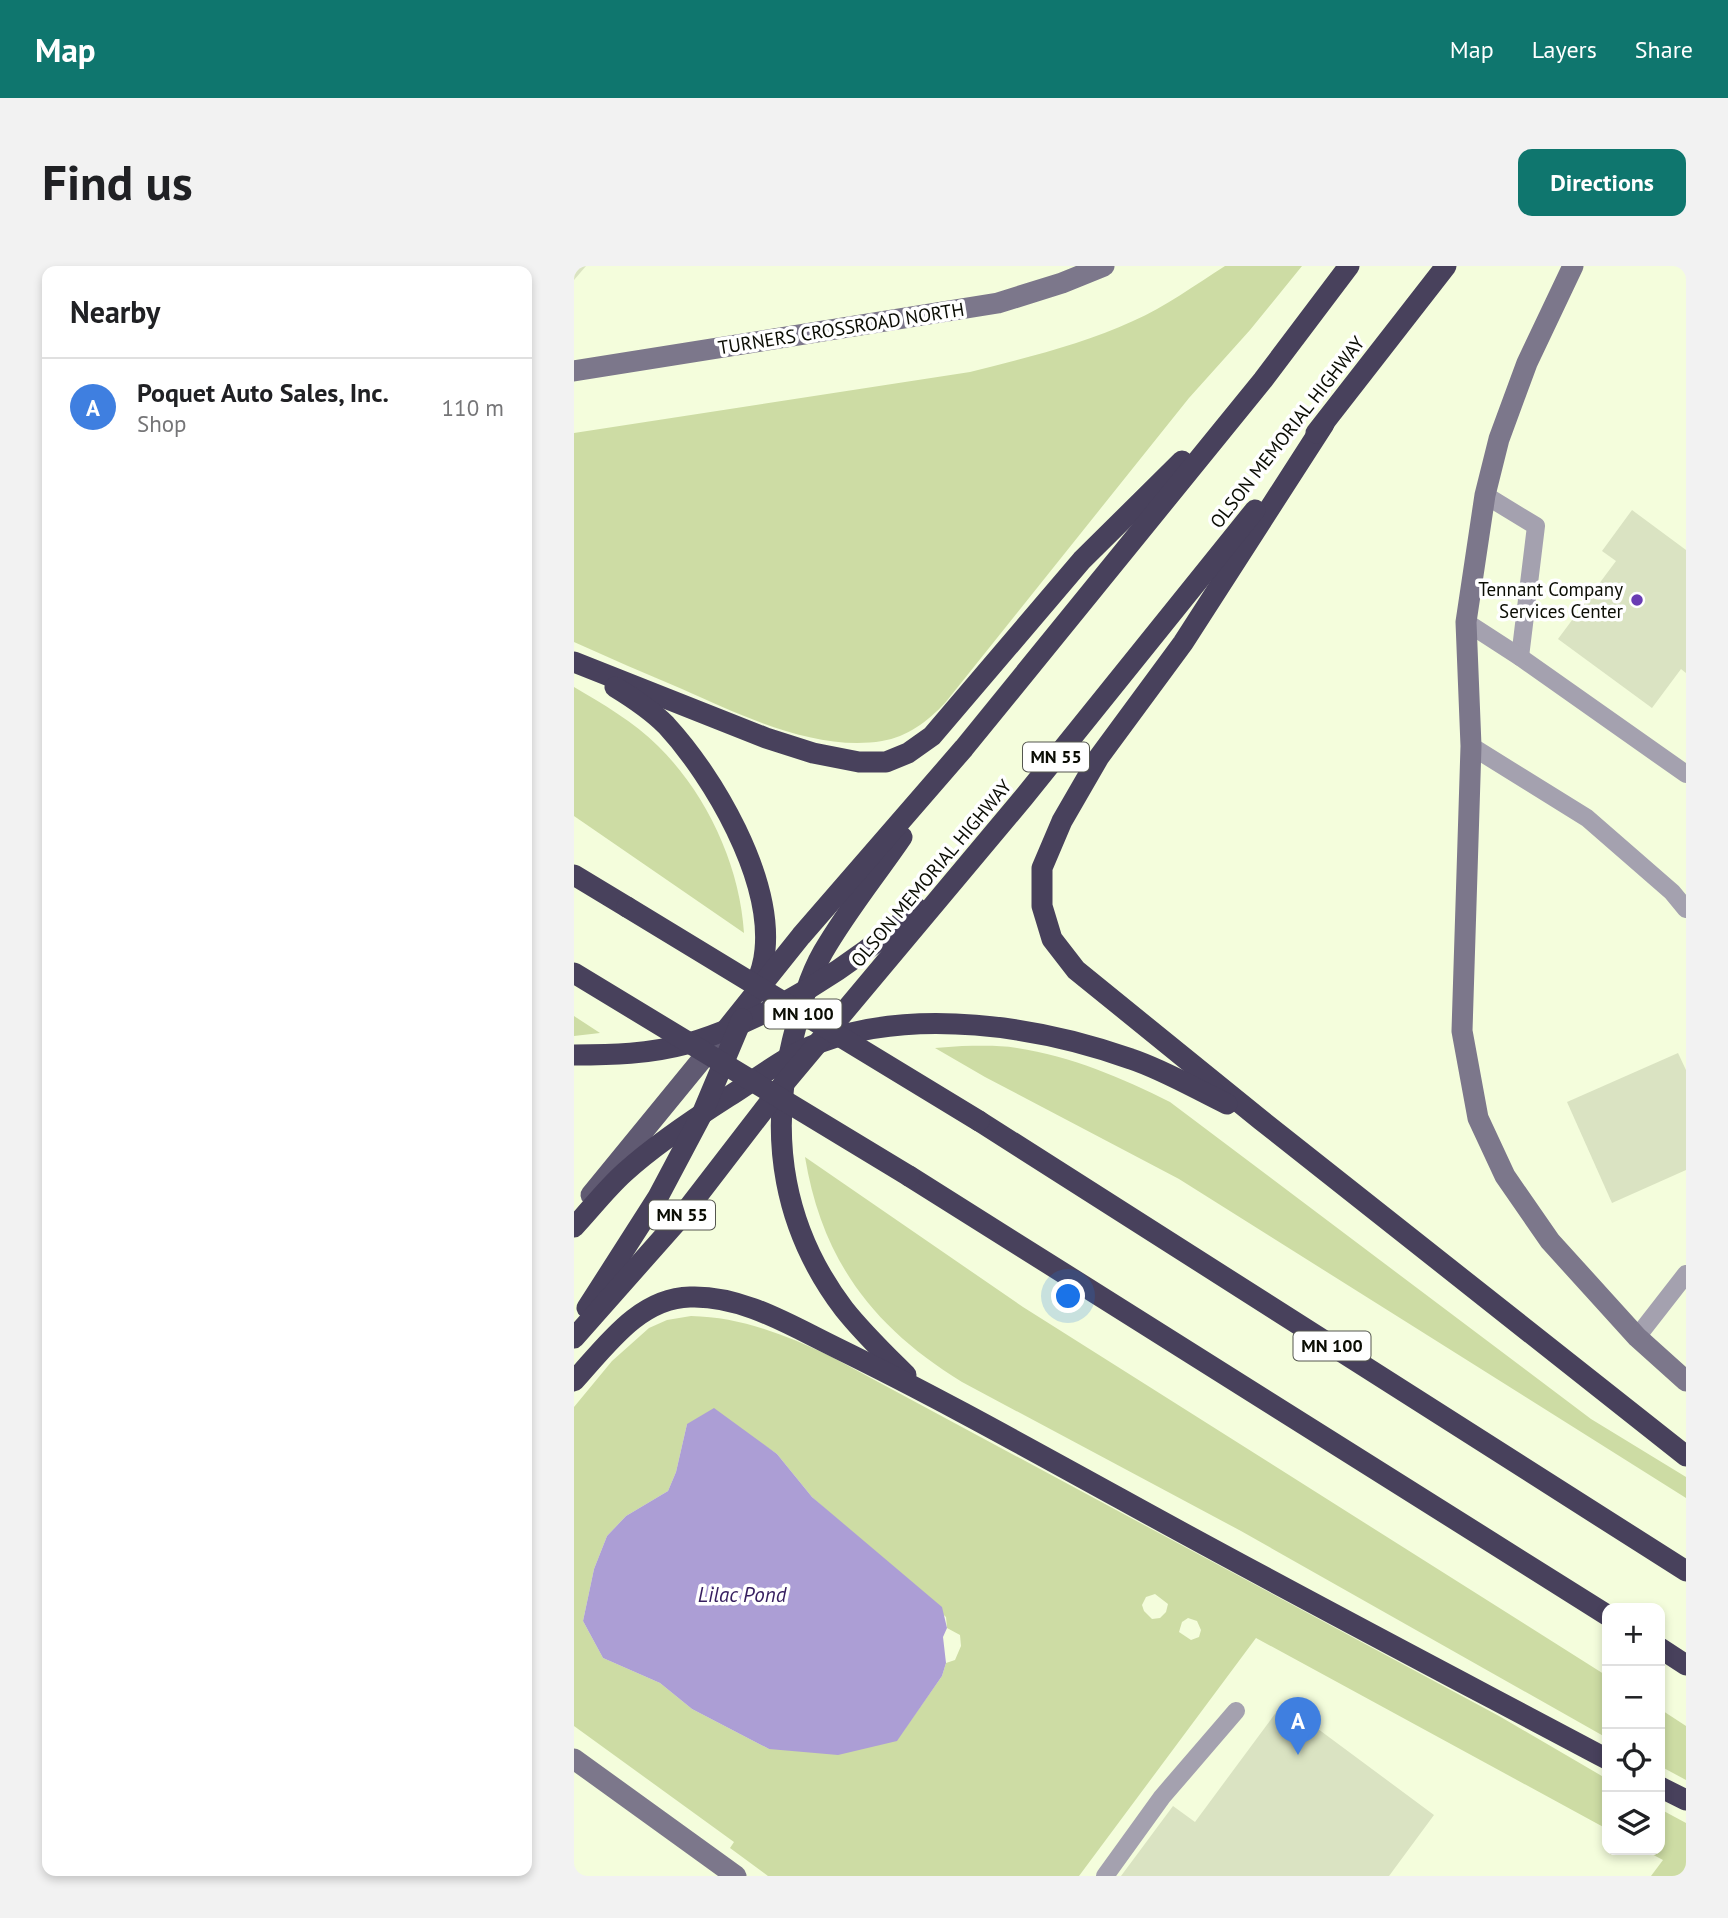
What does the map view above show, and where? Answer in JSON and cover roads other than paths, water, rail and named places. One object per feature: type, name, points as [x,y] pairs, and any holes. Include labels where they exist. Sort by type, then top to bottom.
[{"type":"highway","points":[[574,1328],[658,1196],[702,1114],[733,1027],[751,998],[810,925],[964,748],[1263,380],[1349,266]]},
{"type":"highway","name":"OLSON MEMORIAL HIGHWAY","points":[[574,1338],[681,1216],[818,1043],[1024,797],[1324,424],[1446,266]]},
{"type":"highway","points":[[574,662],[766,738],[813,753],[859,762],[886,762],[908,753],[932,736],[1082,560],[1263,380]]},
{"type":"highway","points":[[1324,424],[1183,643],[1099,757],[1062,821],[1042,868],[1042,906],[1052,939],[1076,971],[1261,1121],[1686,1456]]},
{"type":"highway","points":[[574,662],[635,699],[666,725],[709,782],[739,834],[757,885],[765,928],[765,952],[751,998]]},
{"type":"highway","points":[[920,1389],[871,1341],[844,1308],[821,1275],[804,1240],[791,1207],[783,1171],[780,1126],[782,1087],[805,989],[823,952],[964,748]]},
{"type":"highway","points":[[574,1055],[642,1053],[684,1044],[733,1027],[805,989],[880,941],[907,917],[1024,797]]},
{"type":"highway","name":"MN 100","points":[[574,875],[979,1121],[1686,1571]]},
{"type":"highway","points":[[574,972],[909,1176],[1602,1612]]},
{"type":"highway","points":[[574,1227],[624,1173],[660,1143],[702,1114],[788,1058],[818,1043],[863,1031],[913,1025],[959,1024],[1016,1029],[1055,1036],[1133,1059],[1261,1121]]},
{"type":"highway","points":[[574,1381],[631,1320],[661,1302],[687,1296],[709,1297],[767,1314],[920,1389],[1227,1557],[1602,1756]]},
{"type":"highway","points":[[1665,1651],[1686,1665]]},
{"type":"highway","points":[[1665,1790],[1686,1800]]},
{"type":"main road","points":[[574,1215],[733,1027]]},
{"type":"street","name":"TURNERS CROSSROAD NORTH","points":[[574,371],[998,303],[1062,283],[1104,266]]},
{"type":"street","points":[[1573,266],[1527,363],[1499,439],[1485,495],[1466,622],[1471,746],[1462,1031],[1478,1118],[1505,1177],[1550,1241],[1637,1337],[1686,1381]]},
{"type":"street","points":[[574,1759],[736,1876]]},
{"type":"lane","points":[[1485,495],[1536,526],[1520,657]]},
{"type":"lane","points":[[1466,622],[1686,774]]},
{"type":"lane","points":[[1471,746],[1587,818],[1672,892],[1686,909]]},
{"type":"lane","points":[[1637,1337],[1686,1274]]},
{"type":"lane","points":[[1105,1876],[1162,1797],[1236,1711]]},
{"type":"water","name":"Lilac Pond","points":[[714,1408],[777,1454],[812,1497],[942,1607],[947,1628],[943,1637],[946,1663],[942,1676],[897,1741],[838,1755],[769,1749],[692,1709],[660,1683],[603,1658],[583,1621],[594,1569],[607,1536],[626,1516],[668,1491],[676,1472],[687,1424]]},
{"type":"place","name":"Tennant Company Services Center","points":[[1637,600]]},
{"type":"place","name":"Poquet Auto Sales, Inc.","points":[[1298,1755]]}]
